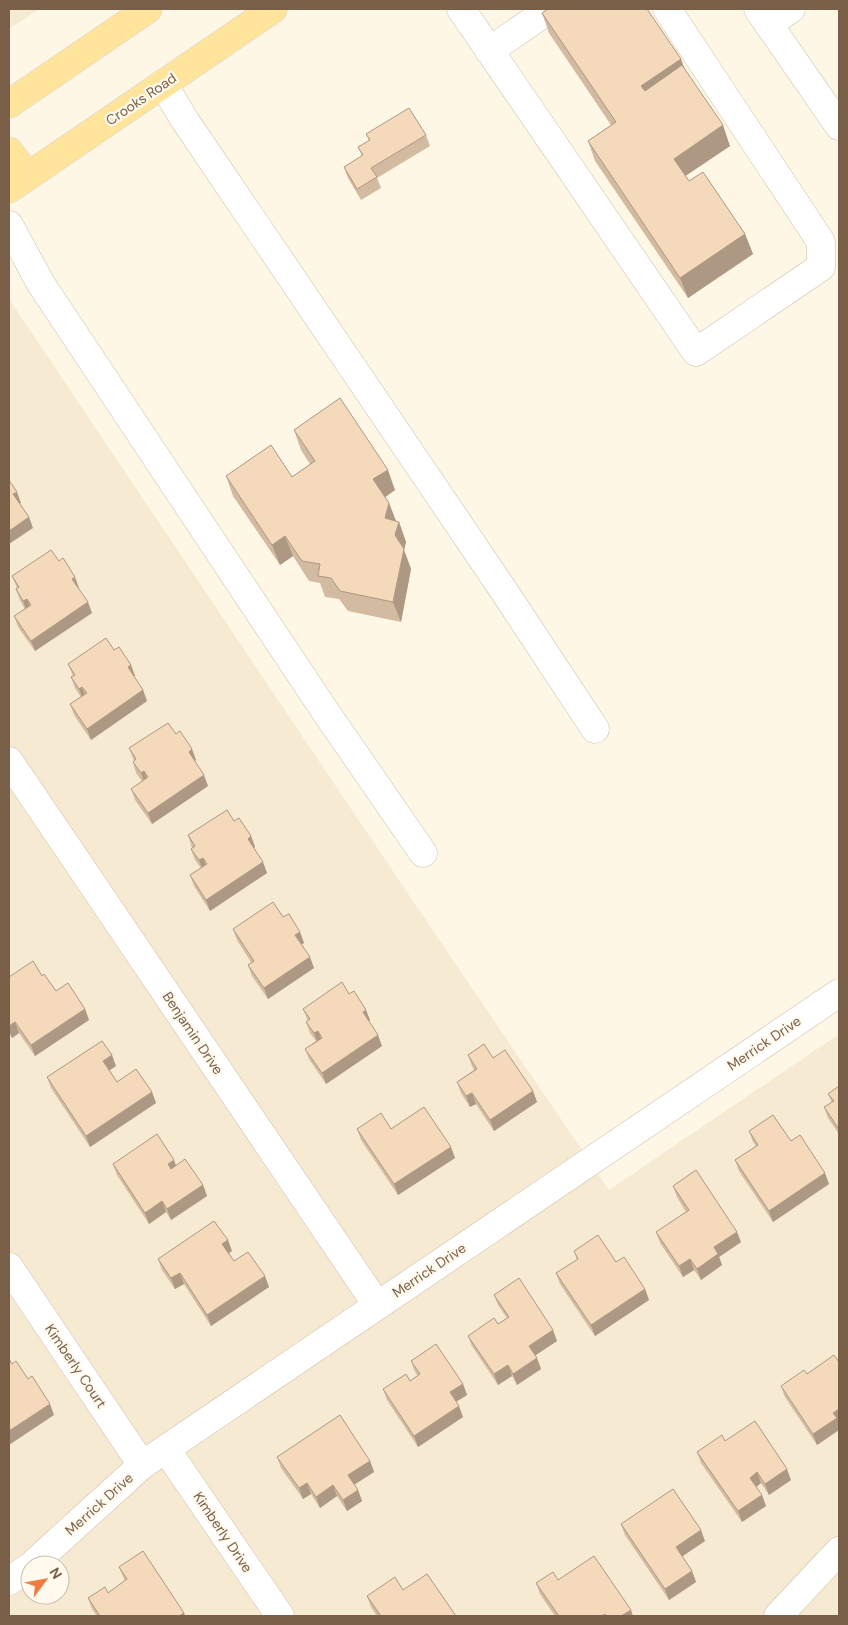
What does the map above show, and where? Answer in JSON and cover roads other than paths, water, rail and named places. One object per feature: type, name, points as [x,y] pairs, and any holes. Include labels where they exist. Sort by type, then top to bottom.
[{"type":"main road","points":[[11,105],[148,9]]},
{"type":"main road","name":"Crooks Road","points":[[9,189],[273,9]]},
{"type":"main road","points":[[9,151],[22,167],[31,173]]},
{"type":"street","points":[[461,9],[696,352],[821,267],[821,242],[668,9]]},
{"type":"street","points":[[490,51],[550,9]]},
{"type":"street","points":[[791,9],[763,16],[839,126]]},
{"type":"street","points":[[163,84],[184,119],[504,591],[595,729]]},
{"type":"street","points":[[9,225],[47,292],[325,711],[423,853]]},
{"type":"street","name":"Benjamin Drive","points":[[9,761],[377,1305]]},
{"type":"street","name":"Merrick Drive","points":[[43,1555],[142,1465],[166,1448],[839,993]]},
{"type":"street","name":"Kimberly Court","points":[[9,1267],[142,1465]]},
{"type":"street","name":"Kimberly Drive","points":[[166,1448],[280,1616]]},
{"type":"street","points":[[778,1616],[839,1551]]},
{"type":"street","name":"Merrick Drive","points":[[9,1581],[20,1574]]}]
